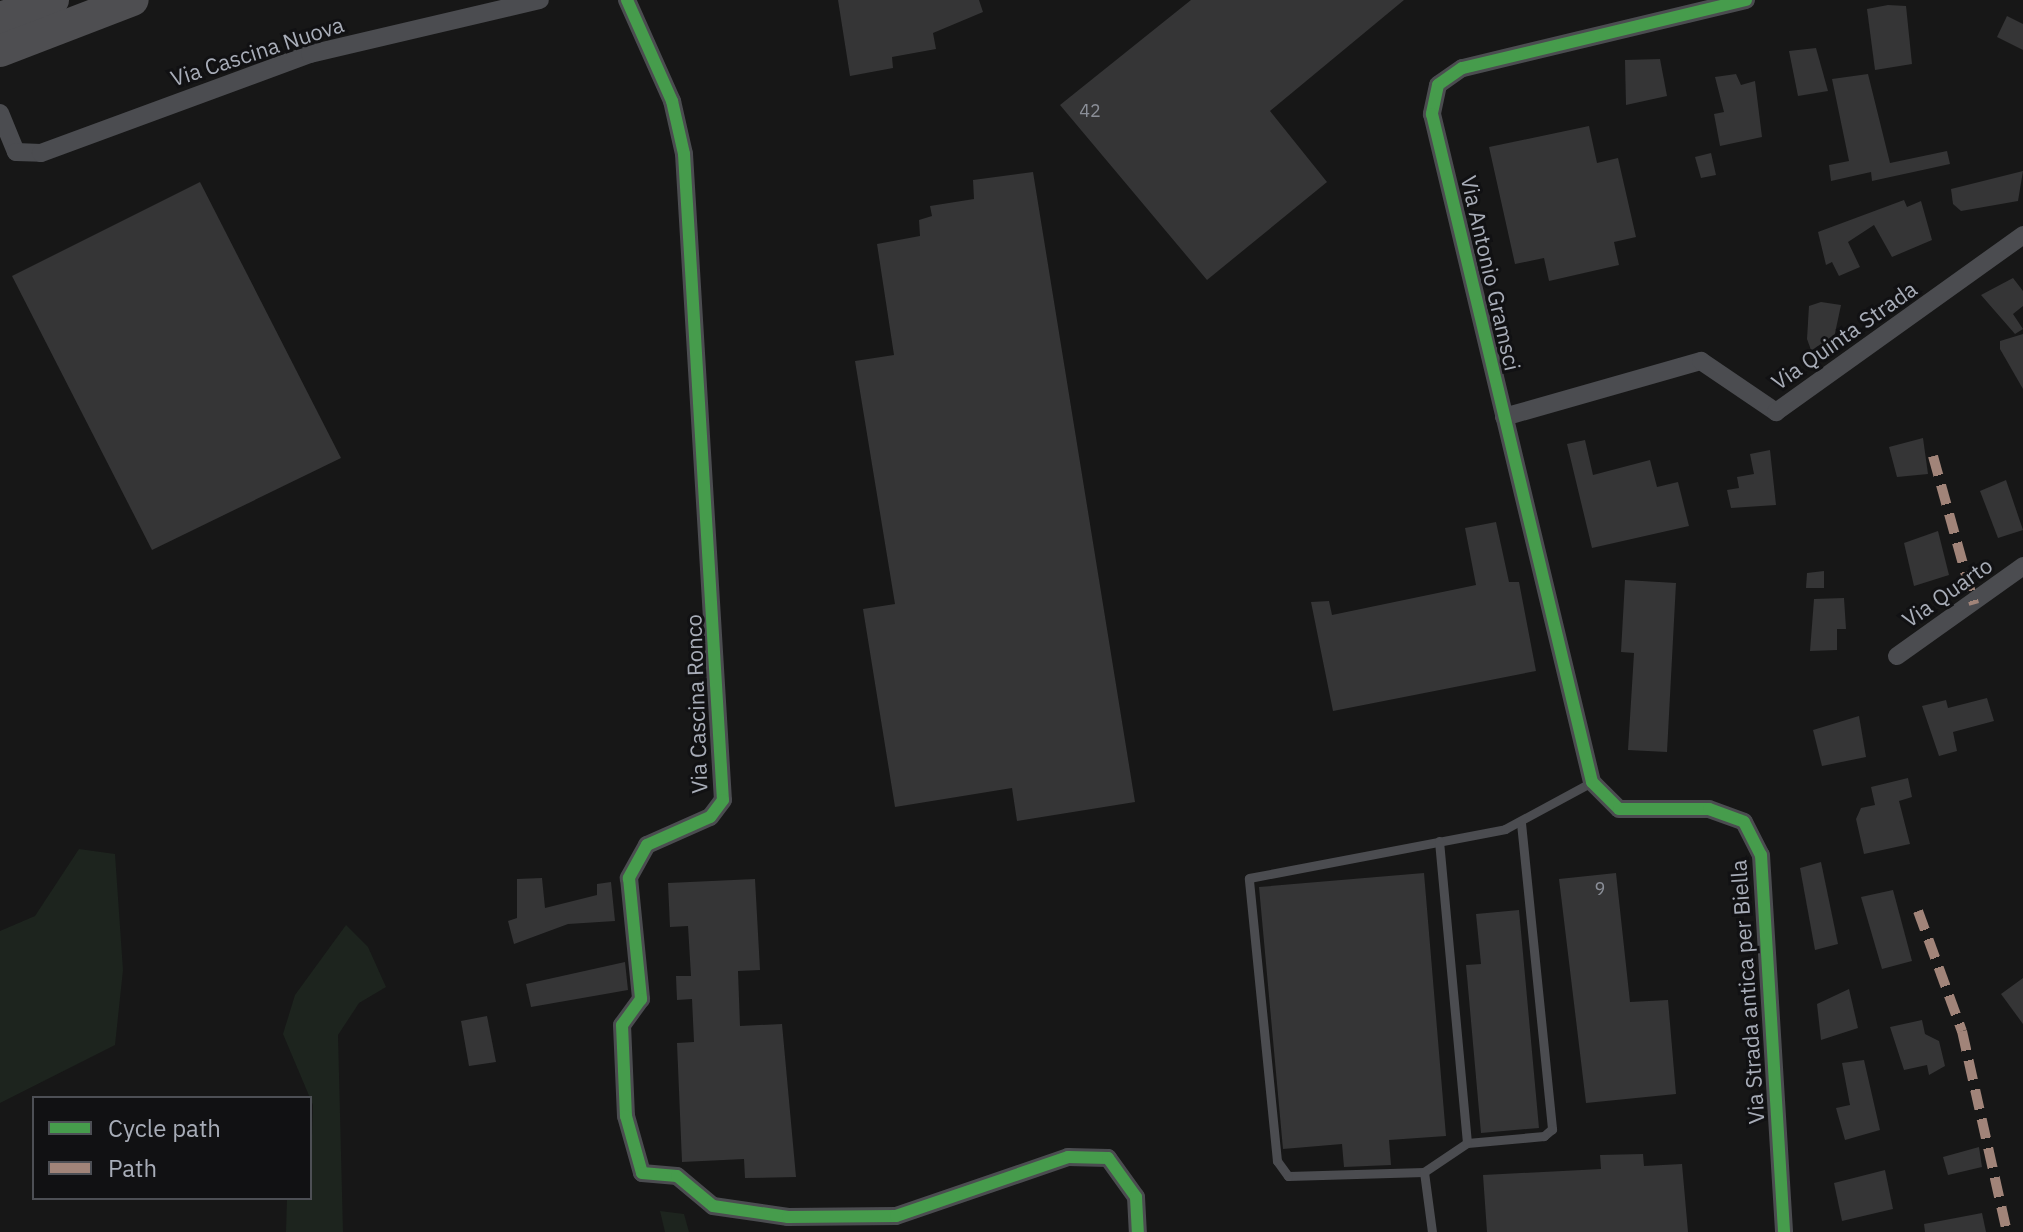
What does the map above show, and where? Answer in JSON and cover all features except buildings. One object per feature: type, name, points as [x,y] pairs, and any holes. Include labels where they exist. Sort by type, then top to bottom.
[{"type":"highway","points":[[0,18],[53,0]]},
{"type":"highway","points":[[0,51],[133,0]]},
{"type":"street","name":"Via Cascina Nuova","points":[[0,113],[16,152],[41,153],[310,54],[540,0]]},
{"type":"street","name":"Via Cascina Ronco","points":[[627,0],[672,101],[684,154],[723,800],[710,817],[647,845],[629,878],[641,999],[622,1025],[626,1116],[642,1173],[677,1176],[713,1206],[788,1217],[896,1216],[1068,1157],[1108,1158],[1136,1197],[1138,1232]]},
{"type":"street","name":"Via Antonio Gramsci","points":[[1592,782],[1432,114],[1438,85],[1462,68],[1680,8],[1746,0]]},
{"type":"street","name":"Via Quinta Strada","points":[[1504,417],[1701,361],[1776,412],[2023,235]]},
{"type":"street","name":"Via Quarto","points":[[1897,656],[2023,566]]},
{"type":"street","name":"Via Strada antica per Biella","points":[[1592,782],[1619,809],[1709,809],[1744,822],[1761,855],[1784,1232]]},
{"type":"lane","points":[[1521,823],[1552,1129],[1544,1136],[1467,1143],[1424,1172],[1305,1180],[1288,1176],[1277,1161],[1245,892],[1262,871],[1439,841],[1521,823],[1592,782]]},
{"type":"lane","points":[[1439,841],[1467,1143]]},
{"type":"lane","points":[[1424,1172],[1432,1232]]},
{"type":"shaded area","points":[[79,849],[115,854],[123,970],[115,1045],[0,1103],[0,931],[35,916]]},
{"type":"shaded area","points":[[346,925],[368,947],[386,987],[359,1003],[338,1035],[343,1232],[286,1232],[287,1200],[312,1200],[312,1096],[309,1096],[283,1034],[295,995]]},
{"type":"shaded area","points":[[660,1211],[684,1214],[689,1232],[665,1232]]},
{"type":"marked path","points":[[1933,456],[1974,604]]},
{"type":"marked path","points":[[1918,911],[1962,1031],[2007,1232]]},
{"type":"cycle path","points":[[627,0],[672,101],[684,154],[723,800],[710,817],[647,845],[629,878],[641,999],[622,1025],[626,1116],[642,1173],[677,1176],[713,1206],[788,1217],[896,1216],[1068,1157],[1108,1158],[1136,1197],[1138,1232]]},
{"type":"cycle path","points":[[1746,0],[1462,68],[1438,85],[1432,114],[1592,782],[1619,809],[1709,809],[1744,822],[1761,855],[1784,1232]]}]
